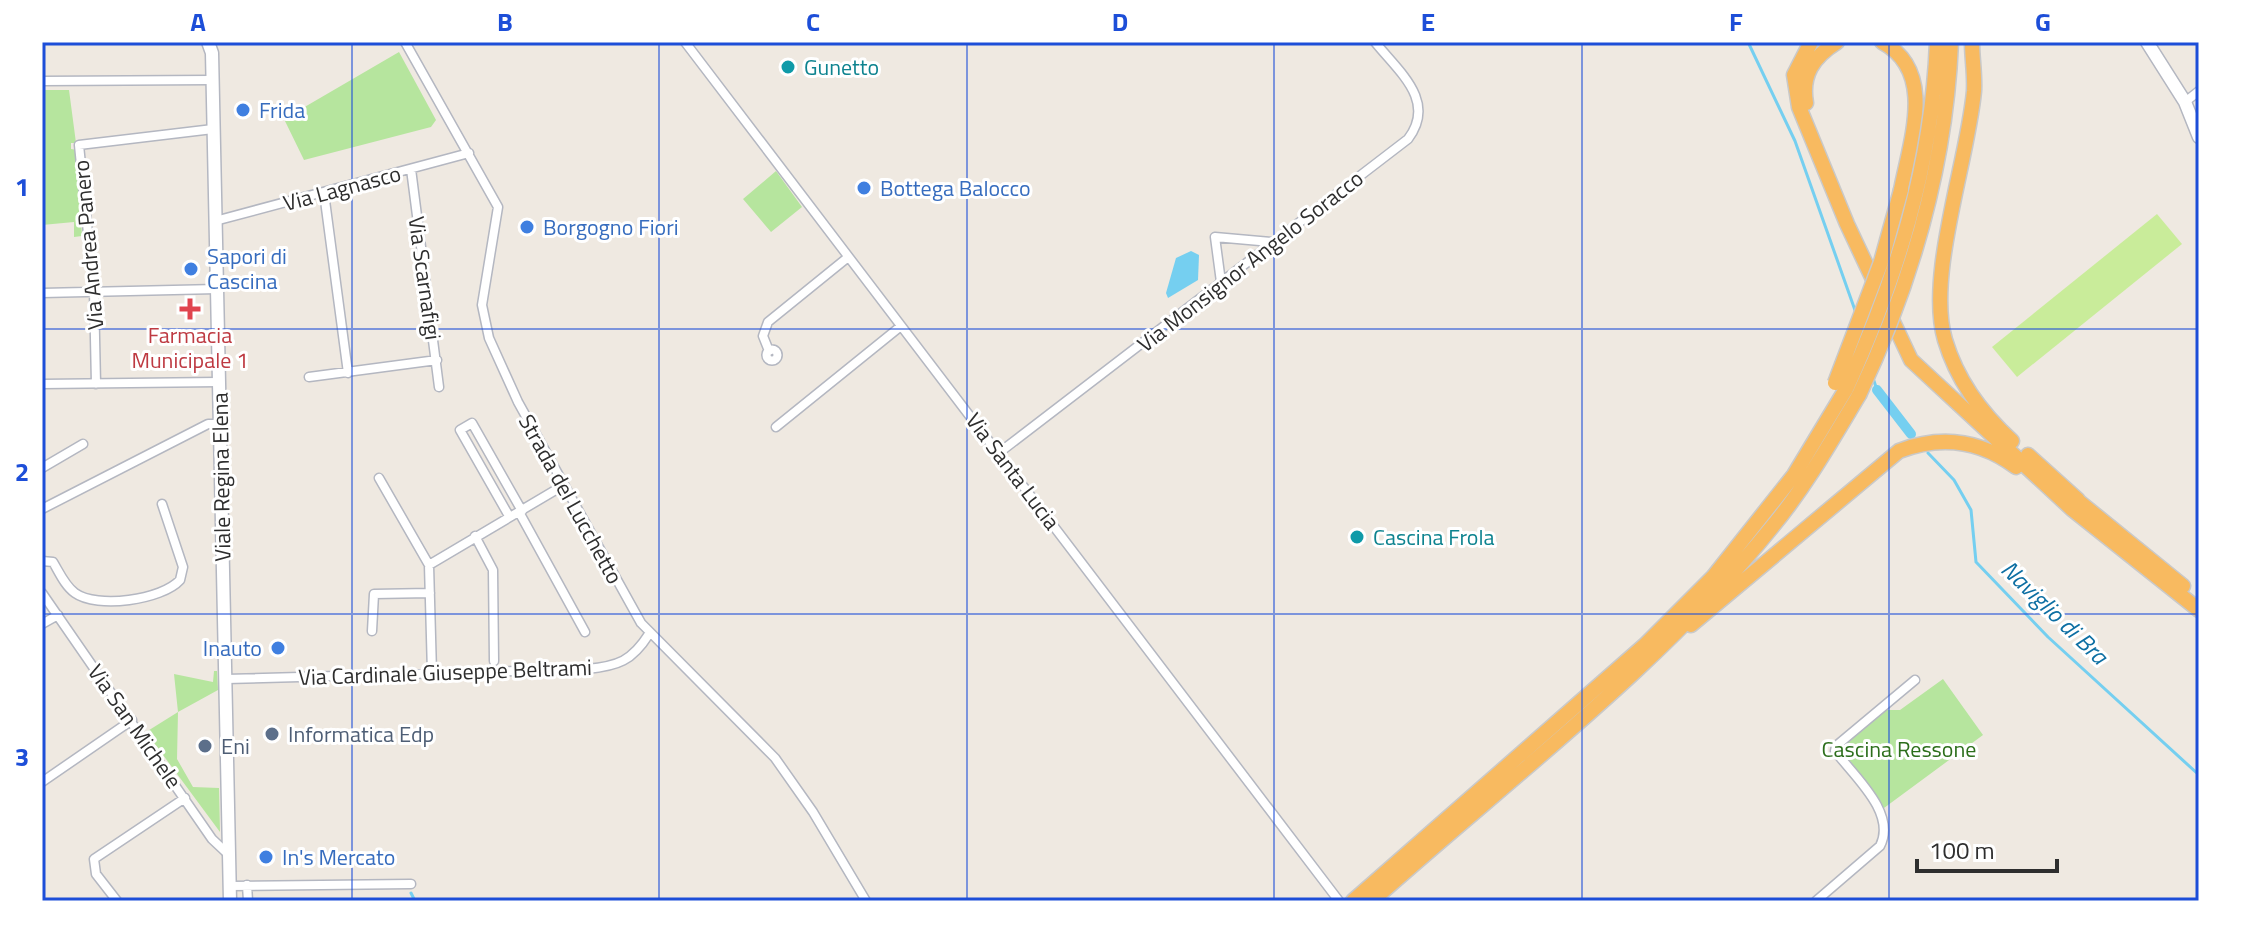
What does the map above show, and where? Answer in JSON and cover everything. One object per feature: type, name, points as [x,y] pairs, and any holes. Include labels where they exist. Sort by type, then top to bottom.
[{"type":"highway","points":[[1811,42],[1794,75],[1799,107],[1903,347],[1921,373],[2199,610]]},
{"type":"highway","points":[[1812,139],[1804,88],[1807,72],[1818,54],[1837,42]]},
{"type":"highway","points":[[1847,389],[1901,190],[1916,95],[1906,62],[1882,42]]},
{"type":"highway","points":[[1372,901],[1643,662],[1725,582],[1798,494],[1874,328],[1907,236],[1926,156],[1937,42]]},
{"type":"highway","points":[[1353,901],[1645,645],[1702,589],[1761,522],[1827,425],[1902,295],[1932,193],[1949,91],[1951,42]]},
{"type":"highway","points":[[1972,42],[1974,89],[1944,260],[1944,338],[1963,382],[1981,409],[2075,505]]},
{"type":"highway","points":[[1643,662],[1712,609],[1861,480],[1899,451],[1930,442],[1965,443],[1992,452],[2075,505],[2199,599]]},
{"type":"main road","points":[[2147,42],[2185,102],[2199,137]]},
{"type":"main road","name":"Viale Regina Elena","points":[[212,45],[219,382],[214,424],[226,679],[230,901]]},
{"type":"street","name":"Strada del Lucchetto","points":[[405,42],[495,198],[498,213],[482,305],[489,338],[518,402],[649,634],[733,712],[775,758],[813,812],[866,901]]},
{"type":"street","name":"Via Santa Lucia","points":[[685,42],[847,258],[1000,452],[1336,898]]},
{"type":"street","name":"Via Monsignor Angelo Soracco","points":[[1000,452],[1408,139],[1421,118],[1418,101],[1375,42]]},
{"type":"street","points":[[42,81],[212,80]]},
{"type":"street","points":[[2185,102],[2199,91]]},
{"type":"street","name":"Via Andrea Panero","points":[[96,384],[94,292],[79,145],[213,129]]},
{"type":"street","name":"Via Lagnasco","points":[[215,221],[469,153]]},
{"type":"street","name":"Via Scarnafigi","points":[[411,169],[439,387]]},
{"type":"street","points":[[324,193],[348,373]]},
{"type":"street","points":[[1221,282],[1215,237],[1272,243]]},
{"type":"street","points":[[769,351],[763,336],[768,322],[847,258]]},
{"type":"street","points":[[42,293],[217,289]]},
{"type":"street","points":[[776,427],[901,326]]},
{"type":"street","points":[[309,377],[437,360]]},
{"type":"street","points":[[42,384],[219,382]]},
{"type":"street","points":[[509,516],[460,430],[472,423],[585,632]]},
{"type":"street","points":[[42,509],[214,424]]},
{"type":"street","points":[[42,468],[83,444]]},
{"type":"street","points":[[379,478],[429,565],[432,673]]},
{"type":"street","points":[[429,565],[564,485]]},
{"type":"street","points":[[42,561],[53,562],[76,594],[102,604],[168,589],[180,580],[183,567],[162,504]]},
{"type":"street","points":[[475,536],[493,570],[494,661]]},
{"type":"street","name":"Via San Michele","points":[[42,593],[212,839],[230,856]]},
{"type":"street","points":[[372,631],[374,594],[430,593]]},
{"type":"street","points":[[42,624],[58,615]]},
{"type":"street","name":"Via Cardinale Giuseppe Beltrami","points":[[226,679],[613,666],[633,657],[649,634]]},
{"type":"street","points":[[1816,901],[1880,846],[1886,834],[1882,814],[1835,751],[1836,746],[1915,680]]},
{"type":"street","points":[[42,782],[132,720]]},
{"type":"street","points":[[117,901],[96,874],[94,859],[185,798]]},
{"type":"street","points":[[230,886],[411,884]]},
{"type":"street","points":[[247,885],[248,901]]},
{"type":"green space","points":[[399,52],[436,120],[431,127],[304,160],[284,119]]},
{"type":"green space","points":[[42,90],[69,90],[76,143],[71,143],[71,149],[77,150],[82,236],[74,237],[74,222],[42,225]]},
{"type":"green space","points":[[776,171],[802,207],[771,232],[743,199]]},
{"type":"green space","points":[[2157,214],[2182,244],[2017,377],[1992,347]]},
{"type":"green space","points":[[214,671],[217,671],[218,690],[178,712],[174,674],[213,682]]},
{"type":"green space","name":"Cascina Ressone","points":[[1943,679],[1983,735],[1884,808],[1839,746],[1885,710],[1900,710]]},
{"type":"green space","points":[[178,712],[177,759],[193,787],[219,788],[220,832],[146,732]]},
{"type":"water","points":[[1191,251],[1199,255],[1198,280],[1168,298],[1166,293],[1176,258]]},
{"type":"waterway","name":"Naviglio di Bra","points":[[1748,42],[1795,141],[1856,313]]},
{"type":"waterway","name":"Naviglio di Bra","points":[[1873,378],[1877,390]]},
{"type":"waterway","name":"Naviglio di Bra","points":[[1877,390],[1911,434]]},
{"type":"waterway","name":"Naviglio di Bra","points":[[1928,453],[1954,480],[1971,510],[1976,562],[2048,637],[2199,775]]},
{"type":"waterway","points":[[411,893],[415,901]]},
{"type":"place","name":"Gunetto","points":[[788,67]]},
{"type":"place","name":"Frida","points":[[243,110]]},
{"type":"place","name":"Bottega Balocco","points":[[864,188]]},
{"type":"place","name":"Borgogno Fiori","points":[[527,227]]},
{"type":"place","name":"Sapori di Cascina","points":[[191,269]]},
{"type":"place","name":"Farmacia Municipale 1","points":[[190,309]]},
{"type":"place","name":"Cascina Frola","points":[[1357,537]]},
{"type":"place","name":"Inauto","points":[[278,648]]},
{"type":"place","name":"Informatica Edp","points":[[272,734]]},
{"type":"place","name":"Eni","points":[[205,746]]},
{"type":"place","name":"In's Mercato","points":[[266,857]]}]
